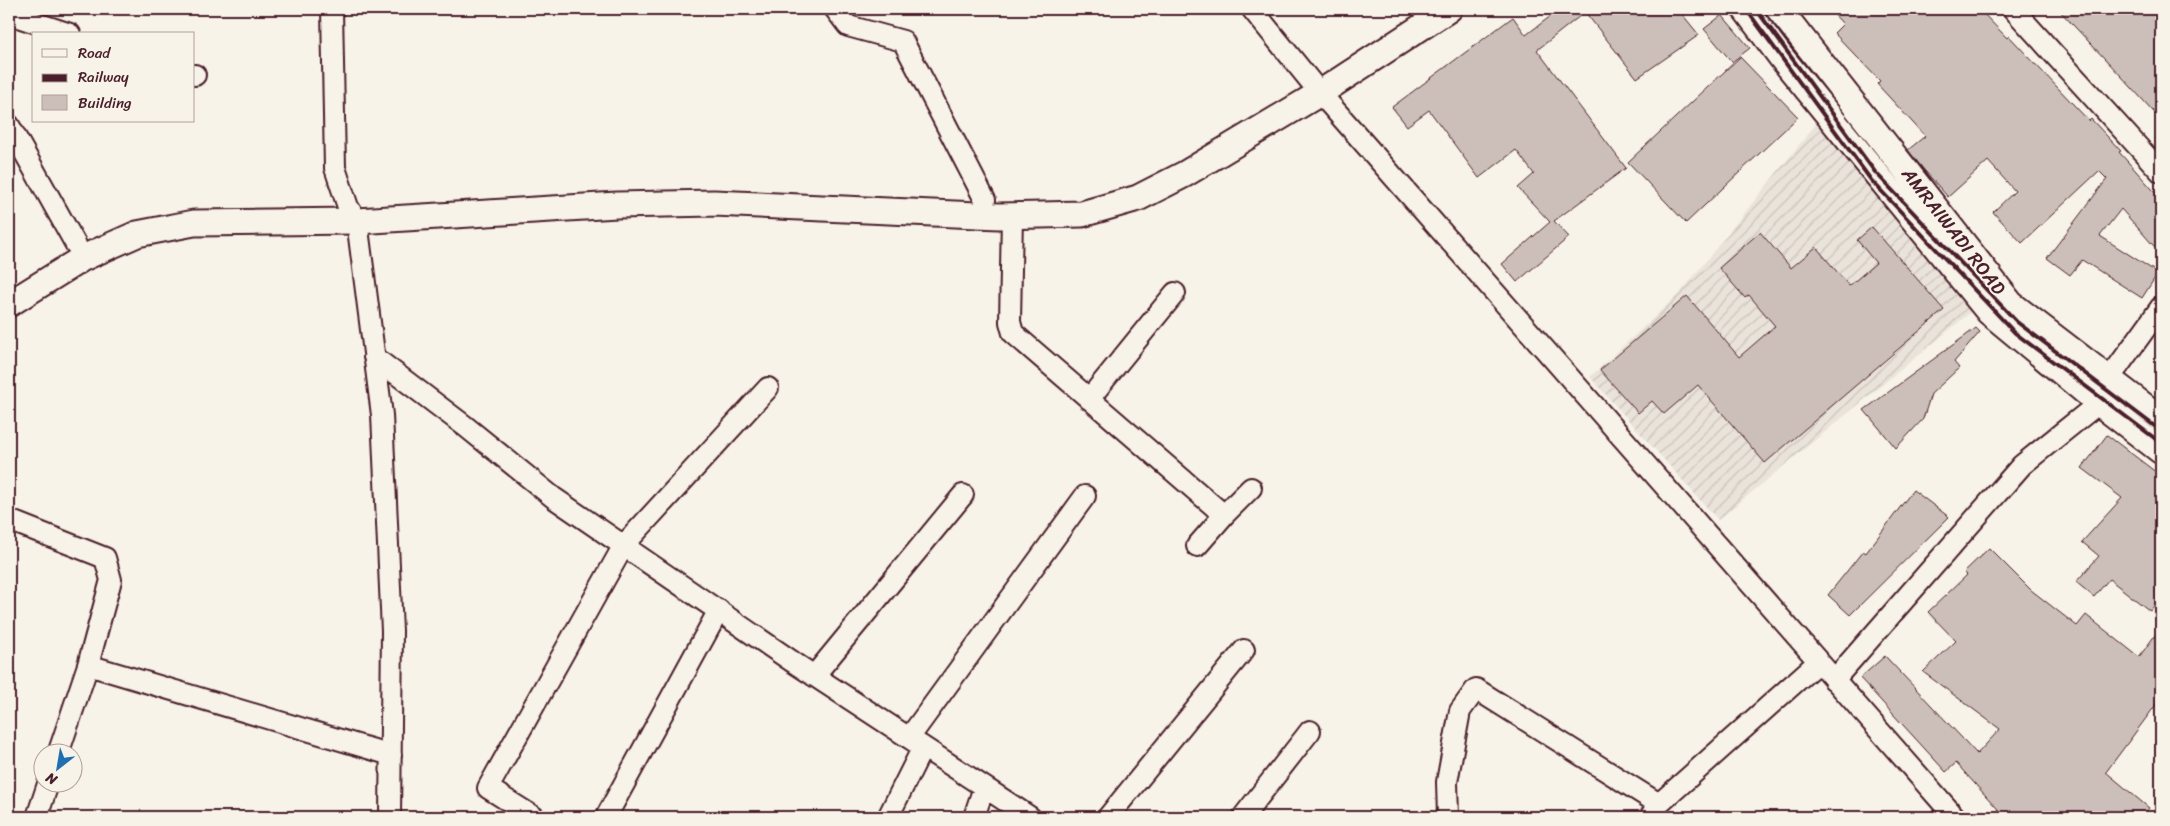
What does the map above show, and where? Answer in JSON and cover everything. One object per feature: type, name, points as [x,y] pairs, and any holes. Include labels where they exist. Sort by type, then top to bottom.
[{"type":"main road","points":[[9,304],[83,258],[137,234],[194,223],[352,214],[714,203],[1012,216],[1082,214],[1138,198],[1185,174],[1316,87],[1422,9]]},
{"type":"main road","points":[[9,285],[76,245],[133,220],[192,208],[352,214],[616,190],[715,188],[985,200],[1080,200],[1132,184],[1178,161],[1316,87],[1449,9]]},
{"type":"main road","points":[[1745,9],[1780,57],[1989,312],[2099,403],[2161,451]]},
{"type":"main road","name":"AMRAIWADI ROAD","points":[[1779,9],[2011,304],[2161,419]]},
{"type":"street","points":[[332,9],[335,168],[352,214],[382,415],[392,621],[390,817]]},
{"type":"street","points":[[835,9],[848,26],[903,41],[985,200]]},
{"type":"street","points":[[1252,9],[1316,87],[1955,817]]},
{"type":"street","points":[[2013,9],[2161,172]]},
{"type":"street","points":[[9,14],[64,32]]},
{"type":"street","points":[[9,125],[76,245]]},
{"type":"street","points":[[1012,216],[1010,322],[1013,333],[1224,515]]},
{"type":"street","points":[[1089,399],[1175,293]]},
{"type":"street","points":[[1834,680],[2022,465],[2099,403],[2110,379],[2161,307]]},
{"type":"street","points":[[374,357],[466,426],[554,498],[814,676],[1030,817]]},
{"type":"street","points":[[534,817],[488,788],[624,546],[768,388]]},
{"type":"street","points":[[1197,546],[1251,488]]},
{"type":"street","points":[[814,676],[963,495]]},
{"type":"street","points":[[888,817],[916,743],[1085,496]]},
{"type":"street","points":[[9,520],[105,558],[111,580],[88,665],[61,744]]},
{"type":"street","points":[[606,817],[719,610]]},
{"type":"street","points":[[1108,817],[1244,650]]},
{"type":"street","points":[[1449,817],[1447,782],[1460,711],[1476,688],[1655,811],[1818,662]]},
{"type":"street","points":[[88,665],[390,755]]},
{"type":"street","points":[[1243,817],[1310,731]]},
{"type":"street","points":[[974,817],[984,787]]},
{"type":"street","points":[[36,817],[44,794]]},
{"type":"shaded area","points":[[1820,119],[1977,307],[1718,520],[1590,377],[1681,292]]},
{"type":"building","points":[[1560,9],[1678,9],[1699,35],[1637,78],[1585,12],[1537,50],[1626,168],[1554,221],[1569,237],[1517,282],[1502,264],[1550,222],[1518,188],[1534,174],[1516,150],[1479,178],[1429,110],[1407,126],[1392,107],[1513,17],[1526,35]]},
{"type":"building","points":[[1829,9],[1979,9],[2007,38],[2009,36],[2089,121],[2091,119],[2121,151],[2119,152],[2161,199],[2161,254],[2121,209],[2100,236],[2158,273],[2142,298],[2082,260],[2070,275],[2047,258],[2107,179],[2099,171],[2022,243],[1993,212],[2015,191],[1988,161],[1948,197],[1924,170],[1908,150],[1925,136],[1877,84],[1880,81],[1834,33],[1843,24]]},
{"type":"building","points":[[2058,9],[2161,9],[2161,120],[2122,77]]},
{"type":"building","points":[[1722,15],[1750,48],[1732,62],[1704,29]]},
{"type":"building","points":[[1740,57],[1798,117],[1686,223],[1628,162]]},
{"type":"building","points":[[1872,227],[1944,310],[1765,463],[1698,385],[1664,414],[1652,401],[1638,413],[1600,370],[1687,296],[1739,357],[1775,326],[1749,295],[1745,298],[1719,268],[1760,232],[1791,268],[1816,247],[1849,286],[1876,263],[1857,240]]},
{"type":"building","points":[[1976,328],[1980,332],[1954,362],[1959,368],[1931,394],[1923,419],[1896,448],[1864,410]]},
{"type":"building","points":[[2107,435],[2161,476],[2161,597],[2150,611],[2109,579],[2094,597],[2076,582],[2099,556],[2082,542],[2122,498],[2082,468]]},
{"type":"building","points":[[1913,490],[1949,517],[1850,615],[1828,595],[1863,551],[1866,553]]},
{"type":"building","points":[[1989,548],[2031,590],[2077,626],[2086,615],[2139,657],[2161,627],[2161,698],[2106,772],[2149,808],[2142,817],[2005,817],[1956,763],[1946,772],[1860,678],[1885,656],[1977,754],[2000,729],[1923,672],[1956,641],[1928,612],[1967,575],[1964,572]]},
{"type":"railway","points":[[1746,9],[1871,180],[2015,333],[2161,443]]},
{"type":"railway","points":[[1756,9],[1875,172],[2017,322],[2161,431]]}]
